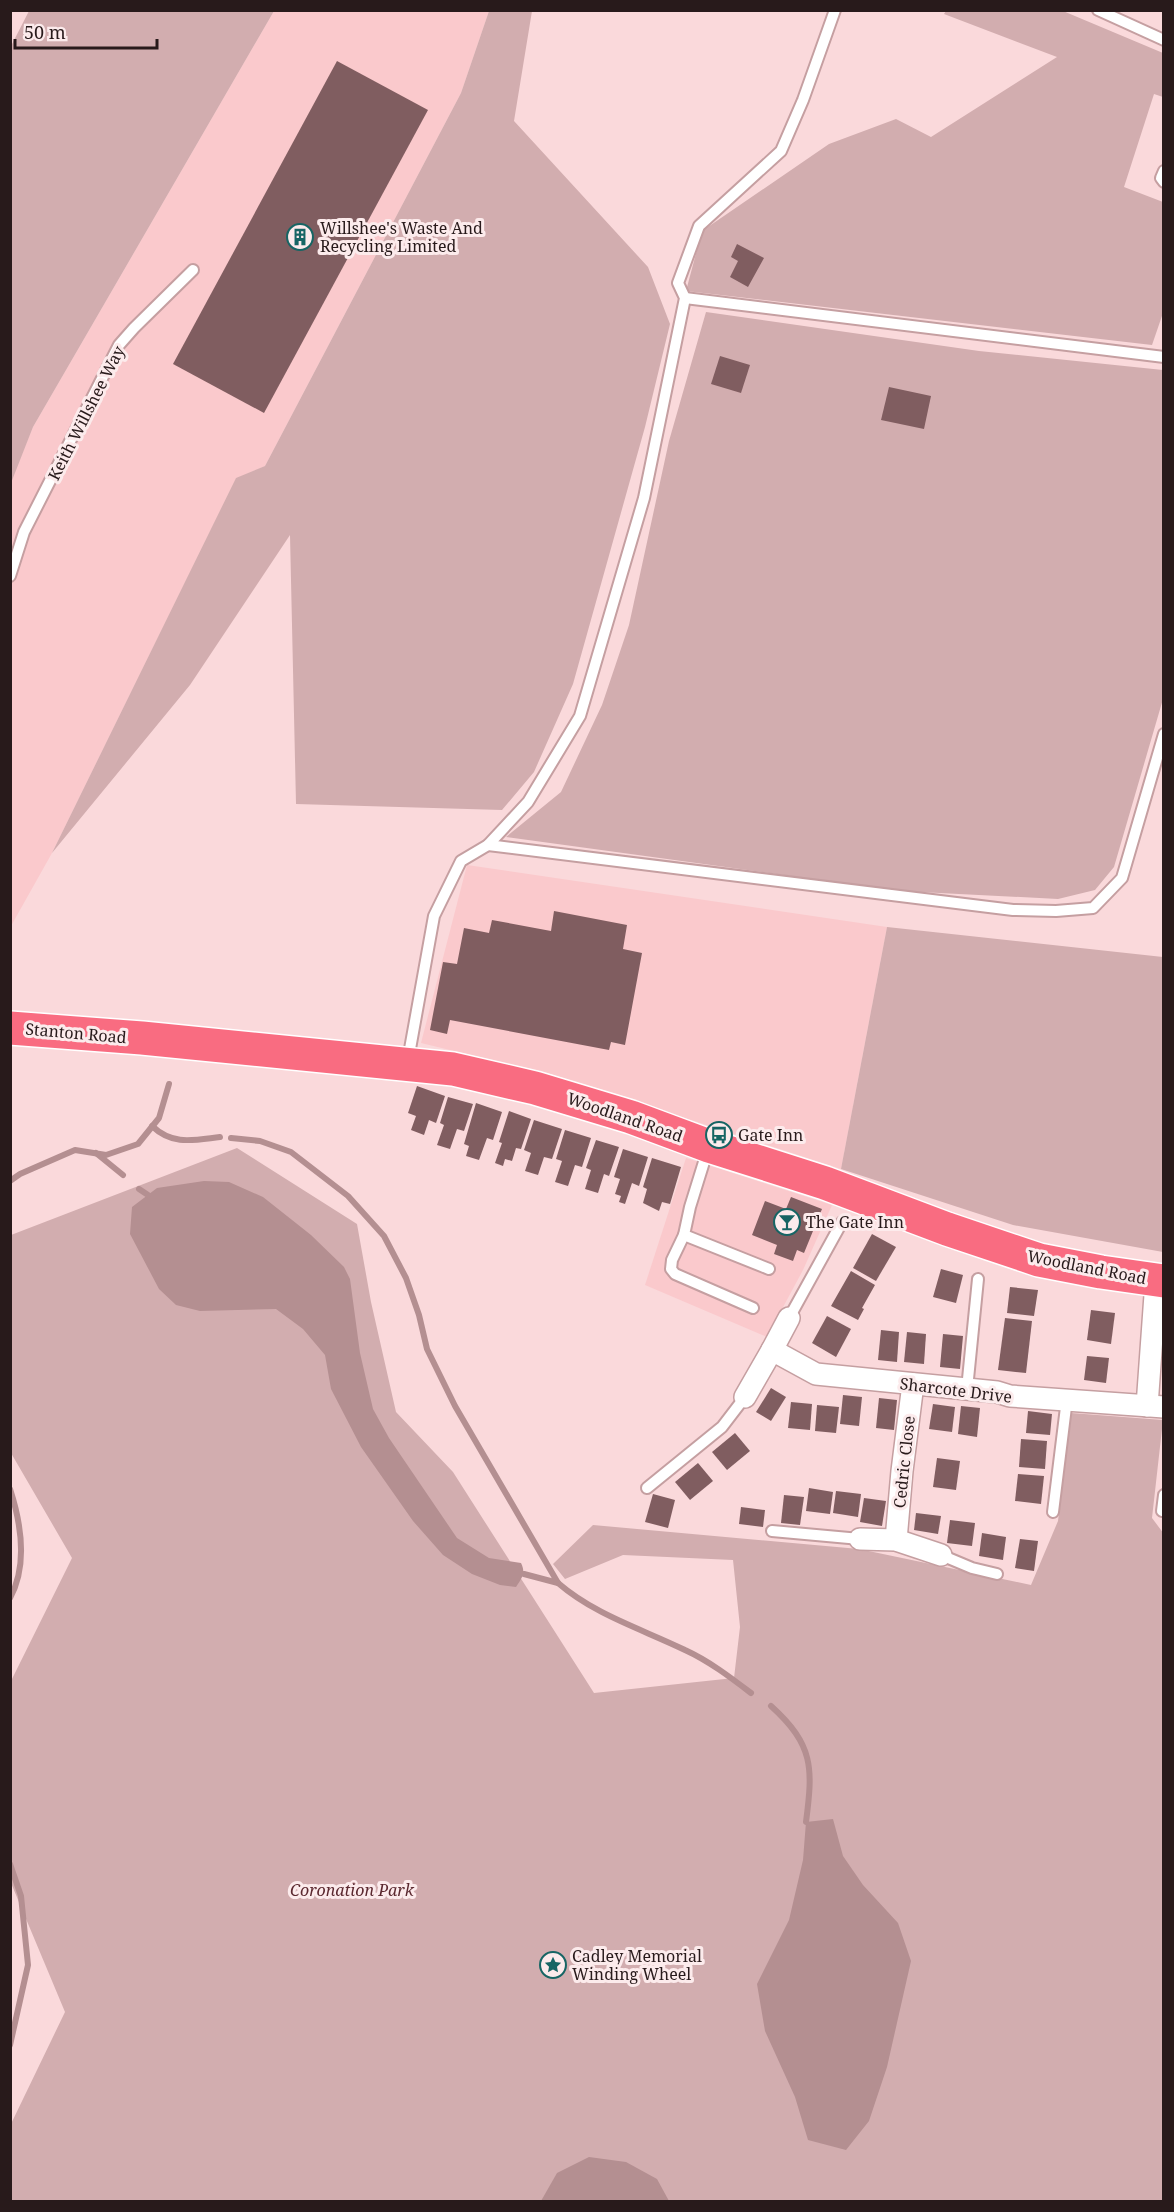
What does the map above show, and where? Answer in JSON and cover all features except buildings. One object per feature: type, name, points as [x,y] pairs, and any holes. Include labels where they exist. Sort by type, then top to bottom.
[{"type":"highway","name":"Stanton Road","points":[[10,1028],[142,1038]]},
{"type":"highway","name":"Woodland Road","points":[[142,1038],[453,1069],[535,1088],[631,1116],[709,1146],[825,1183],[947,1229],[1040,1260],[1160,1281]]},
{"type":"street","points":[[1155,1407],[1160,1281]]},
{"type":"street","points":[[745,1397],[789,1318]]},
{"type":"street","name":"Sharcote Drive","points":[[772,1350],[816,1374],[997,1392],[1010,1396],[1155,1407]]},
{"type":"street","name":"Cedric Close","points":[[896,1540],[902,1471],[914,1384]]},
{"type":"street","points":[[860,1539],[896,1540],[941,1555]]},
{"type":"lane","points":[[407,1064],[434,916],[461,861],[488,844],[528,802],[580,716],[644,498],[685,297],[678,283],[699,226],[781,151],[803,100],[835,10]]},
{"type":"lane","points":[[1098,10],[1164,40]]},
{"type":"lane","points":[[1164,171],[1161,178],[1164,182]]},
{"type":"lane","name":"Keith Willshee Way","points":[[10,576],[24,532],[119,345],[193,270]]},
{"type":"lane","points":[[685,297],[1164,357]]},
{"type":"lane","points":[[488,844],[1013,910],[1056,911],[1094,908],[1122,878],[1164,734]]},
{"type":"lane","points":[[709,1146],[684,1235],[671,1269],[675,1274],[753,1308]]},
{"type":"lane","points":[[789,1318],[842,1221]]},
{"type":"lane","points":[[684,1235],[769,1269]]},
{"type":"lane","points":[[967,1389],[978,1279]]},
{"type":"lane","points":[[647,1488],[722,1428],[745,1397]]},
{"type":"lane","points":[[1053,1512],[1067,1399]]},
{"type":"lane","points":[[1162,1511],[1164,1495]]},
{"type":"lane","points":[[772,1531],[860,1539]]},
{"type":"lane","points":[[941,1555],[972,1568],[997,1574]]},
{"type":"shaded area","points":[[274,11],[489,11],[461,93],[265,466],[236,479],[52,853],[11,926],[10,483],[33,427]]},
{"type":"shaded area","points":[[467,865],[887,927],[841,1169],[550,1074],[421,1043]]},
{"type":"shaded area","points":[[686,1158],[832,1205],[803,1270],[767,1337],[645,1285]]},
{"type":"shaded area","points":[[204,1181],[229,1182],[263,1197],[311,1235],[344,1267],[350,1279],[360,1353],[373,1409],[389,1438],[457,1538],[489,1558],[521,1563],[523,1575],[516,1587],[500,1585],[472,1574],[443,1555],[413,1521],[361,1447],[331,1389],[325,1355],[303,1329],[276,1309],[200,1311],[176,1305],[159,1289],[130,1234],[132,1207],[157,1188]]},
{"type":"shaded area","points":[[833,1819],[843,1856],[863,1885],[898,1923],[911,1961],[887,2067],[869,2121],[846,2150],[808,2140],[795,2097],[765,2031],[757,1984],[789,1920],[803,1860],[806,1822]]},
{"type":"shaded area","points":[[589,2157],[626,2162],[657,2179],[669,2201],[541,2201],[557,2173]]},
{"type":"green space","points":[[29,11],[274,11],[33,427],[11,483],[10,48]]},
{"type":"green space","points":[[489,11],[532,11],[514,121],[648,267],[670,324],[645,427],[573,684],[534,772],[502,810],[296,804],[290,535],[190,685],[52,853],[236,478],[265,466],[461,93]]},
{"type":"green space","points":[[946,11],[1063,11],[1163,53],[1163,97],[1154,94],[1124,187],[1163,202],[1163,313],[1152,345],[686,291],[702,231],[829,144],[896,119],[931,137],[1057,57],[944,14]]},
{"type":"green space","points":[[706,312],[979,351],[1163,370],[1163,699],[1114,867],[1095,890],[1058,899],[900,891],[506,837],[561,792],[602,705],[629,625],[669,441]]},
{"type":"green space","points":[[887,927],[1163,957],[1163,1252],[1013,1225],[841,1169]]},
{"type":"green space","name":"Coronation Park","points":[[237,1148],[357,1224],[371,1302],[396,1412],[453,1472],[594,1693],[734,1678],[740,1627],[733,1560],[623,1555],[565,1579],[553,1564],[593,1525],[859,1549],[1031,1585],[1058,1521],[1071,1413],[1163,1420],[1152,1518],[1164,1534],[1163,2201],[11,2201],[10,2126],[65,2012],[11,1883],[11,1681],[72,1558],[11,1453],[11,1235]]},
{"type":"waterway","points":[[10,1181],[20,1174],[75,1150],[106,1155],[138,1144],[159,1118],[169,1084]]},
{"type":"waterway","points":[[152,1126],[168,1137],[176,1139],[220,1137]]},
{"type":"waterway","points":[[231,1138],[260,1141],[291,1152],[348,1196],[384,1236],[406,1278],[419,1315],[427,1349],[455,1406],[558,1583],[603,1613],[702,1659],[751,1693]]},
{"type":"waterway","points":[[96,1153],[123,1175]]},
{"type":"waterway","points":[[139,1189],[148,1195]]},
{"type":"waterway","points":[[10,1489],[21,1544],[19,1572],[10,1598]]},
{"type":"waterway","points":[[524,1574],[558,1583]]},
{"type":"waterway","points":[[771,1706],[796,1733],[807,1758],[810,1787],[806,1822]]},
{"type":"waterway","points":[[10,1864],[21,1896],[28,1965],[10,2045]]},
{"type":"place","name":"Willshee's Waste And Recycling Limited","points":[[300,237]]},
{"type":"place","name":"Gate Inn","points":[[719,1135]]},
{"type":"place","name":"The Gate Inn","points":[[787,1222]]},
{"type":"place","name":"Cadley Memorial Winding Wheel","points":[[553,1965]]}]
